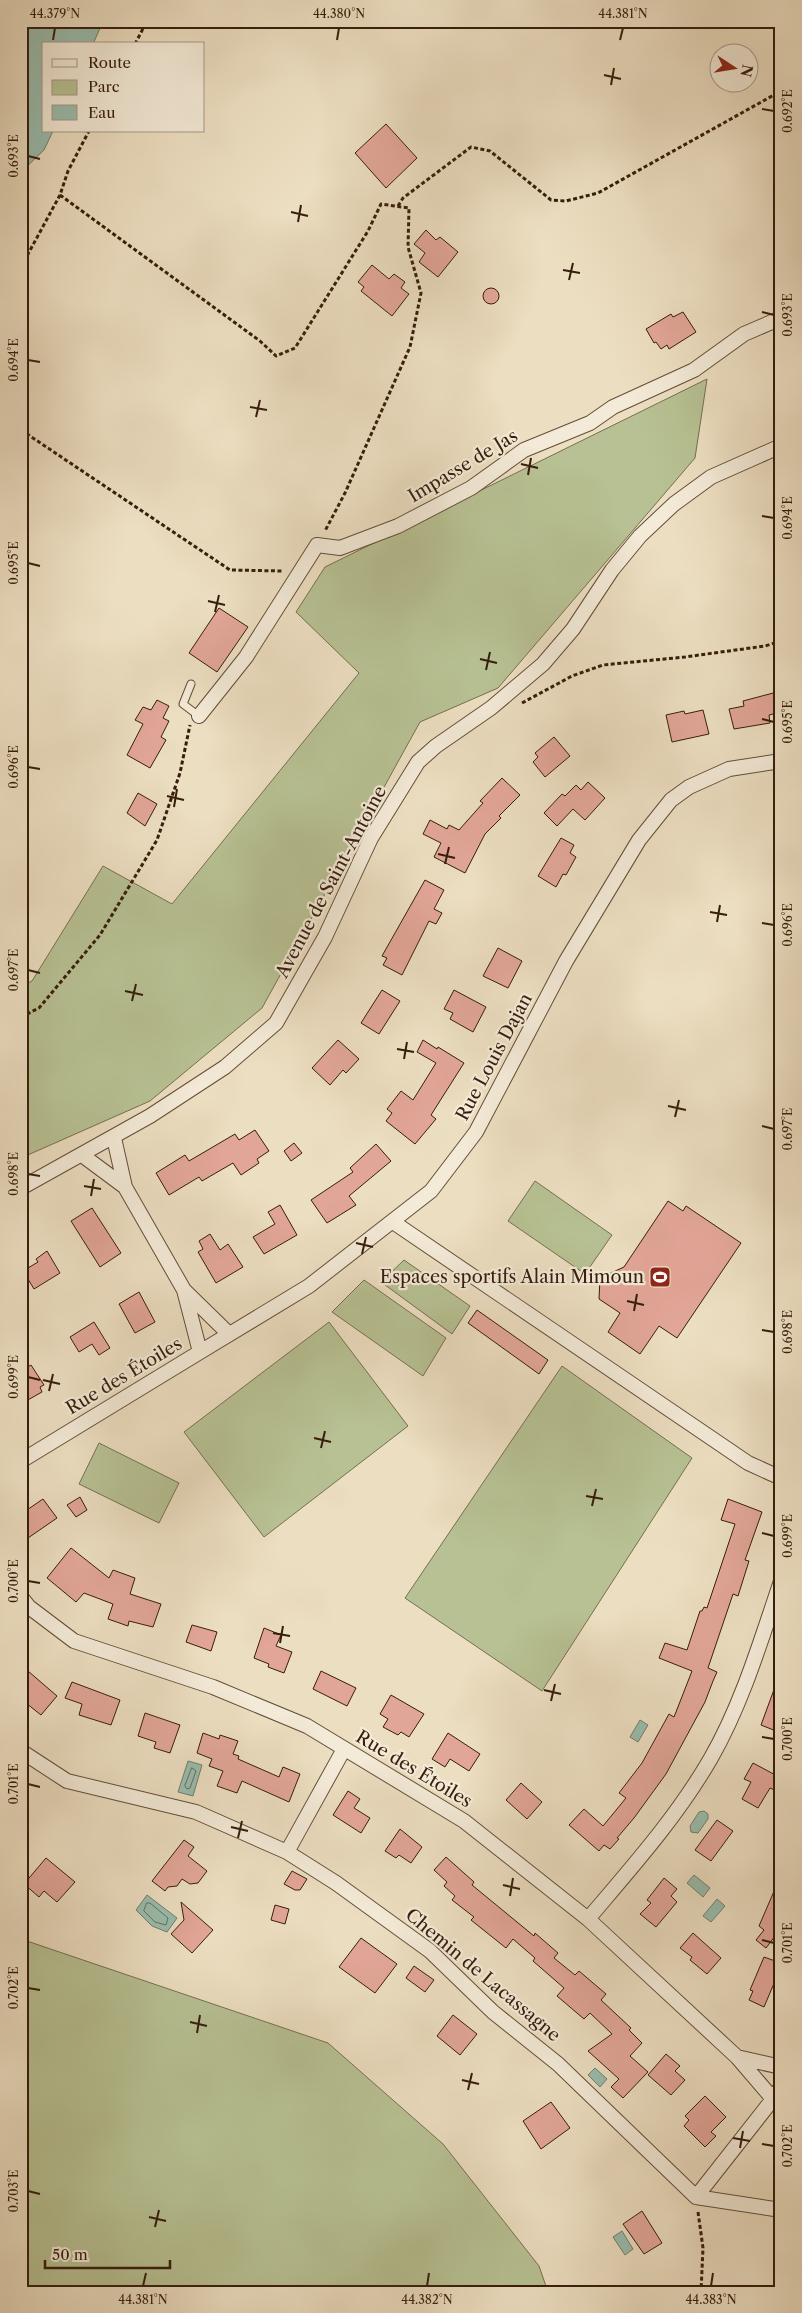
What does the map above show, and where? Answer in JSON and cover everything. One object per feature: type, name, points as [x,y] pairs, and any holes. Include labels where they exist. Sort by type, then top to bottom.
[{"type":"street","name":"Impasse de Jas","points":[[317,545],[340,548],[398,526],[471,488],[524,450],[590,423],[613,407],[694,370],[744,334],[781,318]]},
{"type":"street","name":"Avenue de Saint-Antoine","points":[[21,1188],[114,1138],[225,1067],[276,1023],[325,937],[371,838],[418,762],[436,746],[491,708],[543,664],[573,629],[612,570],[640,536],[674,504],[711,477],[781,446]]},
{"type":"street","points":[[199,716],[246,657],[317,545]]},
{"type":"street","name":"Rue Louis Dajan","points":[[200,1352],[309,1286],[431,1191],[476,1132],[566,961],[639,840],[671,800],[688,787],[729,769],[781,761]]},
{"type":"street","points":[[114,1138],[125,1186]]},
{"type":"street","name":"Rue des Étoiles","points":[[21,1461],[200,1352],[184,1290],[125,1186],[82,1155]]},
{"type":"street","points":[[393,1222],[748,1463],[781,1478]]},
{"type":"street","points":[[184,1290],[229,1334]]},
{"type":"street","points":[[588,1919],[662,1832],[711,1758],[734,1711],[781,1581]]},
{"type":"street","name":"Rue des Étoiles","points":[[21,1597],[29,1607],[74,1641],[213,1687],[307,1726],[464,1821],[588,1919],[737,2057],[773,2099]]},
{"type":"street","points":[[287,1852],[344,1749]]},
{"type":"street","name":"Chemin de Lacassagne","points":[[21,1751],[67,1781],[196,1812],[287,1852],[336,1883],[430,1950],[493,2012],[558,2064],[696,2197]]},
{"type":"street","points":[[737,2057],[781,2067]]},
{"type":"street","points":[[781,2087],[696,2197],[781,2210]]},
{"type":"lane","points":[[191,684],[183,704],[199,716]]},
{"type":"path","points":[[136,42],[147,21]]},
{"type":"path","points":[[398,206],[403,198],[471,147],[490,151],[550,200],[566,201],[598,193],[781,92]]},
{"type":"path","points":[[21,267],[60,195],[68,171],[88,132]]},
{"type":"path","points":[[60,195],[260,342],[276,356],[296,348],[368,230],[381,204],[409,208],[408,247],[421,293],[410,347],[346,493],[317,545]]},
{"type":"path","points":[[21,430],[230,570],[299,572]]},
{"type":"path","points":[[521,704],[572,676],[603,665],[685,657],[764,646],[781,641]]},
{"type":"path","points":[[21,1017],[39,1008],[100,935],[157,840],[180,773],[189,726],[199,716]]},
{"type":"path","points":[[696,2197],[704,2248],[701,2292]]},
{"type":"green space","points":[[707,379],[695,458],[498,688],[420,722],[262,1008],[150,1101],[21,1158],[21,986],[32,981],[103,866],[172,904],[359,673],[296,612],[325,567]]},
{"type":"green space","points":[[535,1181],[612,1235],[585,1274],[508,1221]]},
{"type":"green space","points":[[404,1260],[470,1306],[452,1334],[381,1282]]},
{"type":"green space","points":[[364,1280],[446,1338],[423,1376],[332,1312]]},
{"type":"green space","points":[[329,1322],[408,1426],[264,1537],[184,1432]]},
{"type":"green space","points":[[562,1366],[692,1458],[542,1691],[405,1598]]},
{"type":"green space","points":[[99,1443],[179,1483],[159,1523],[79,1484]]},
{"type":"green space","points":[[21,1939],[328,2043],[443,2144],[539,2266],[548,2292],[21,2292]]},
{"type":"water","points":[[21,21],[94,21],[101,26],[94,42],[42,42],[42,132],[53,132],[44,150],[21,172]]},
{"type":"water","points":[[640,1720],[648,1725],[638,1742],[630,1737]]},
{"type":"water","points":[[188,1761],[202,1765],[193,1796],[178,1792]]},
{"type":"water","points":[[704,1811],[708,1814],[708,1819],[698,1833],[691,1832],[690,1826],[699,1812]]},
{"type":"water","points":[[694,1875],[710,1888],[703,1897],[687,1883]]},
{"type":"water","points":[[147,1895],[177,1918],[167,1932],[152,1926],[136,1910]]},
{"type":"water","points":[[717,1899],[725,1906],[711,1922],[703,1916]]},
{"type":"water","points":[[595,2068],[607,2079],[600,2087],[588,2075]]},
{"type":"water","points":[[622,2231],[633,2249],[625,2255],[613,2237]]},
{"type":"building","points":[[386,124],[417,158],[386,188],[355,153]]},
{"type":"building","points":[[426,230],[436,240],[440,237],[458,252],[438,277],[419,262],[425,253],[414,244]]},
{"type":"building","points":[[372,265],[389,279],[394,274],[405,282],[401,288],[409,294],[392,316],[361,291],[364,287],[358,282]]},
{"type":"building","points":[[491,288],[499,296],[491,304],[483,296]]},
{"type":"building","points":[[683,312],[696,332],[669,349],[667,345],[661,349],[656,342],[654,343],[646,329],[671,314],[673,317]]},
{"type":"building","points":[[219,608],[248,627],[217,672],[189,653]]},
{"type":"building","points":[[777,692],[781,712],[769,715],[770,723],[734,729],[729,709],[744,706],[743,701]]},
{"type":"building","points":[[157,700],[169,706],[163,718],[169,721],[161,737],[166,740],[150,768],[127,755],[143,724],[135,720],[143,707],[151,710]]},
{"type":"building","points":[[703,710],[709,734],[672,742],[666,715],[684,711],[685,714]]},
{"type":"building","points":[[554,737],[570,756],[545,777],[533,762],[538,757],[535,753]]},
{"type":"building","points":[[502,778],[520,795],[499,816],[501,818],[485,834],[465,873],[434,857],[441,843],[423,834],[430,820],[447,829],[449,825],[459,830],[483,803],[480,801]]},
{"type":"building","points":[[588,782],[605,798],[585,820],[573,809],[557,826],[544,813],[562,794],[565,796],[576,785],[581,790]]},
{"type":"building","points":[[138,793],[157,804],[145,826],[127,813]]},
{"type":"building","points":[[561,838],[574,845],[570,853],[576,857],[566,875],[563,874],[556,887],[538,876]]},
{"type":"building","points":[[425,880],[444,890],[434,909],[442,913],[436,924],[429,921],[402,975],[383,965],[387,958],[382,956]]},
{"type":"building","points":[[498,948],[522,961],[508,988],[483,976]]},
{"type":"building","points":[[382,990],[400,1001],[379,1034],[361,1023]]},
{"type":"building","points":[[454,990],[486,1007],[473,1032],[450,1019],[453,1013],[444,1009]]},
{"type":"building","points":[[338,1040],[359,1059],[346,1073],[343,1070],[330,1085],[312,1068]]},
{"type":"building","points":[[423,1040],[464,1063],[431,1115],[436,1119],[415,1144],[386,1121],[392,1113],[387,1109],[401,1091],[413,1100],[436,1063],[417,1052]]},
{"type":"building","points":[[255,1130],[269,1151],[257,1159],[259,1163],[241,1175],[233,1163],[202,1181],[199,1177],[169,1195],[156,1173],[185,1155],[189,1161],[235,1134],[239,1140]]},
{"type":"building","points":[[294,1143],[302,1153],[291,1161],[284,1151]]},
{"type":"building","points":[[376,1144],[391,1161],[349,1196],[356,1205],[327,1223],[311,1200],[353,1172],[350,1168]]},
{"type":"building","points":[[668,1201],[683,1211],[686,1206],[741,1243],[677,1338],[659,1326],[640,1354],[608,1332],[620,1313],[599,1299],[600,1278],[624,1267]]},
{"type":"building","points":[[280,1205],[297,1235],[264,1254],[253,1237],[275,1224],[268,1212]]},
{"type":"building","points":[[92,1208],[121,1253],[100,1267],[71,1221]]},
{"type":"building","points":[[210,1234],[220,1250],[228,1244],[243,1267],[216,1283],[198,1252],[203,1249],[199,1241]]},
{"type":"building","points":[[47,1251],[60,1273],[34,1289],[23,1271],[38,1262],[36,1259]]},
{"type":"building","points":[[139,1292],[155,1322],[135,1333],[119,1304]]},
{"type":"building","points":[[477,1310],[548,1360],[539,1374],[468,1323]]},
{"type":"building","points":[[94,1322],[110,1348],[99,1355],[92,1344],[79,1352],[70,1337]]},
{"type":"building","points":[[31,1365],[44,1385],[40,1387],[42,1392],[26,1401],[21,1393],[21,1371]]},
{"type":"building","points":[[80,1497],[87,1510],[76,1517],[67,1505]]},
{"type":"building","points":[[43,1499],[57,1518],[28,1538],[21,1528],[21,1514]]},
{"type":"building","points":[[728,1499],[762,1512],[745,1560],[749,1561],[738,1596],[733,1594],[708,1668],[717,1672],[705,1702],[666,1774],[617,1838],[619,1839],[610,1849],[604,1845],[599,1851],[569,1825],[584,1809],[603,1826],[626,1798],[619,1793],[642,1763],[669,1714],[674,1717],[692,1671],[659,1658],[665,1643],[687,1650],[700,1611],[704,1607],[707,1608],[735,1524],[721,1520]]},
{"type":"building","points":[[71,1548],[109,1578],[113,1570],[135,1578],[130,1594],[161,1604],[153,1627],[129,1621],[128,1626],[108,1619],[113,1604],[84,1593],[76,1602],[47,1578]]},
{"type":"building","points":[[192,1625],[217,1632],[211,1651],[186,1642]]},
{"type":"building","points":[[264,1628],[281,1635],[276,1646],[292,1652],[284,1673],[268,1667],[269,1664],[254,1658]]},
{"type":"building","points":[[21,1665],[57,1696],[41,1715],[21,1699]]},
{"type":"building","points":[[321,1671],[356,1688],[347,1706],[313,1689]]},
{"type":"building","points":[[779,1676],[781,1676],[781,1733],[761,1725]]},
{"type":"building","points":[[72,1682],[120,1700],[111,1725],[79,1715],[82,1704],[65,1698]]},
{"type":"building","points":[[391,1695],[424,1714],[409,1737],[401,1732],[398,1735],[383,1727],[388,1719],[380,1714]]},
{"type":"building","points":[[145,1713],[180,1725],[170,1753],[154,1748],[156,1742],[138,1736]]},
{"type":"building","points":[[203,1733],[219,1739],[220,1735],[238,1741],[233,1754],[239,1756],[238,1759],[279,1777],[283,1767],[300,1774],[289,1802],[242,1781],[237,1793],[217,1786],[223,1771],[209,1766],[212,1759],[197,1753]]},
{"type":"building","points":[[448,1733],[480,1754],[469,1771],[450,1759],[445,1767],[432,1759]]},
{"type":"building","points":[[753,1763],[781,1778],[781,1793],[770,1788],[758,1808],[742,1799],[751,1782],[744,1779]]},
{"type":"building","points":[[521,1783],[542,1802],[527,1819],[506,1800]]},
{"type":"building","points":[[348,1791],[360,1799],[354,1808],[370,1818],[361,1833],[333,1815]]},
{"type":"building","points":[[717,1820],[733,1831],[711,1861],[695,1850]]},
{"type":"building","points":[[400,1829],[422,1847],[411,1863],[399,1855],[396,1858],[385,1851]]},
{"type":"building","points":[[184,1840],[194,1847],[188,1856],[207,1871],[198,1883],[190,1884],[182,1879],[177,1886],[168,1887],[165,1891],[152,1881]]},
{"type":"building","points":[[446,1857],[474,1882],[472,1885],[534,1936],[535,1933],[558,1953],[554,1958],[575,1975],[579,1971],[606,1994],[601,2000],[631,2028],[629,2030],[642,2043],[630,2056],[648,2072],[623,2098],[611,2087],[619,2079],[588,2051],[612,2034],[590,2013],[584,2019],[557,1996],[564,1988],[533,1961],[535,1958],[513,1939],[506,1948],[471,1920],[474,1917],[452,1900],[455,1896],[444,1886],[447,1882],[434,1870]]},
{"type":"building","points":[[46,1858],[75,1882],[57,1902],[44,1891],[39,1897],[24,1884]]},
{"type":"building","points":[[292,1871],[307,1879],[300,1890],[295,1890],[284,1884]]},
{"type":"building","points":[[781,1875],[781,1928],[766,1948],[756,1940],[764,1930],[759,1926]]},
{"type":"building","points":[[664,1878],[677,1889],[671,1896],[677,1902],[656,1927],[640,1914],[651,1903],[647,1900]]},
{"type":"building","points":[[181,1902],[213,1930],[192,1953],[171,1934],[184,1920]]},
{"type":"building","points":[[275,1905],[289,1909],[285,1924],[271,1920]]},
{"type":"building","points":[[693,1933],[721,1958],[707,1974],[690,1960],[692,1957],[680,1948]]},
{"type":"building","points":[[361,1938],[397,1964],[375,1993],[339,1967]]},
{"type":"building","points":[[764,1957],[778,1962],[774,1972],[778,1974],[764,2007],[749,2000],[753,1991],[750,1990]]},
{"type":"building","points":[[414,1966],[434,1980],[425,1992],[406,1978]]},
{"type":"building","points":[[453,2015],[477,2034],[460,2055],[437,2036]]},
{"type":"building","points":[[666,2054],[680,2066],[675,2071],[685,2080],[671,2095],[648,2075]]},
{"type":"building","points":[[705,2096],[726,2117],[711,2132],[716,2136],[705,2147],[684,2126],[689,2120],[685,2116]]},
{"type":"building","points":[[551,2102],[570,2128],[541,2149],[523,2121]]},
{"type":"building","points":[[642,2211],[662,2243],[644,2254],[623,2224]]},
{"type":"place","name":"Espaces sportifs Alain Mimoun","points":[[660,1277]]}]
